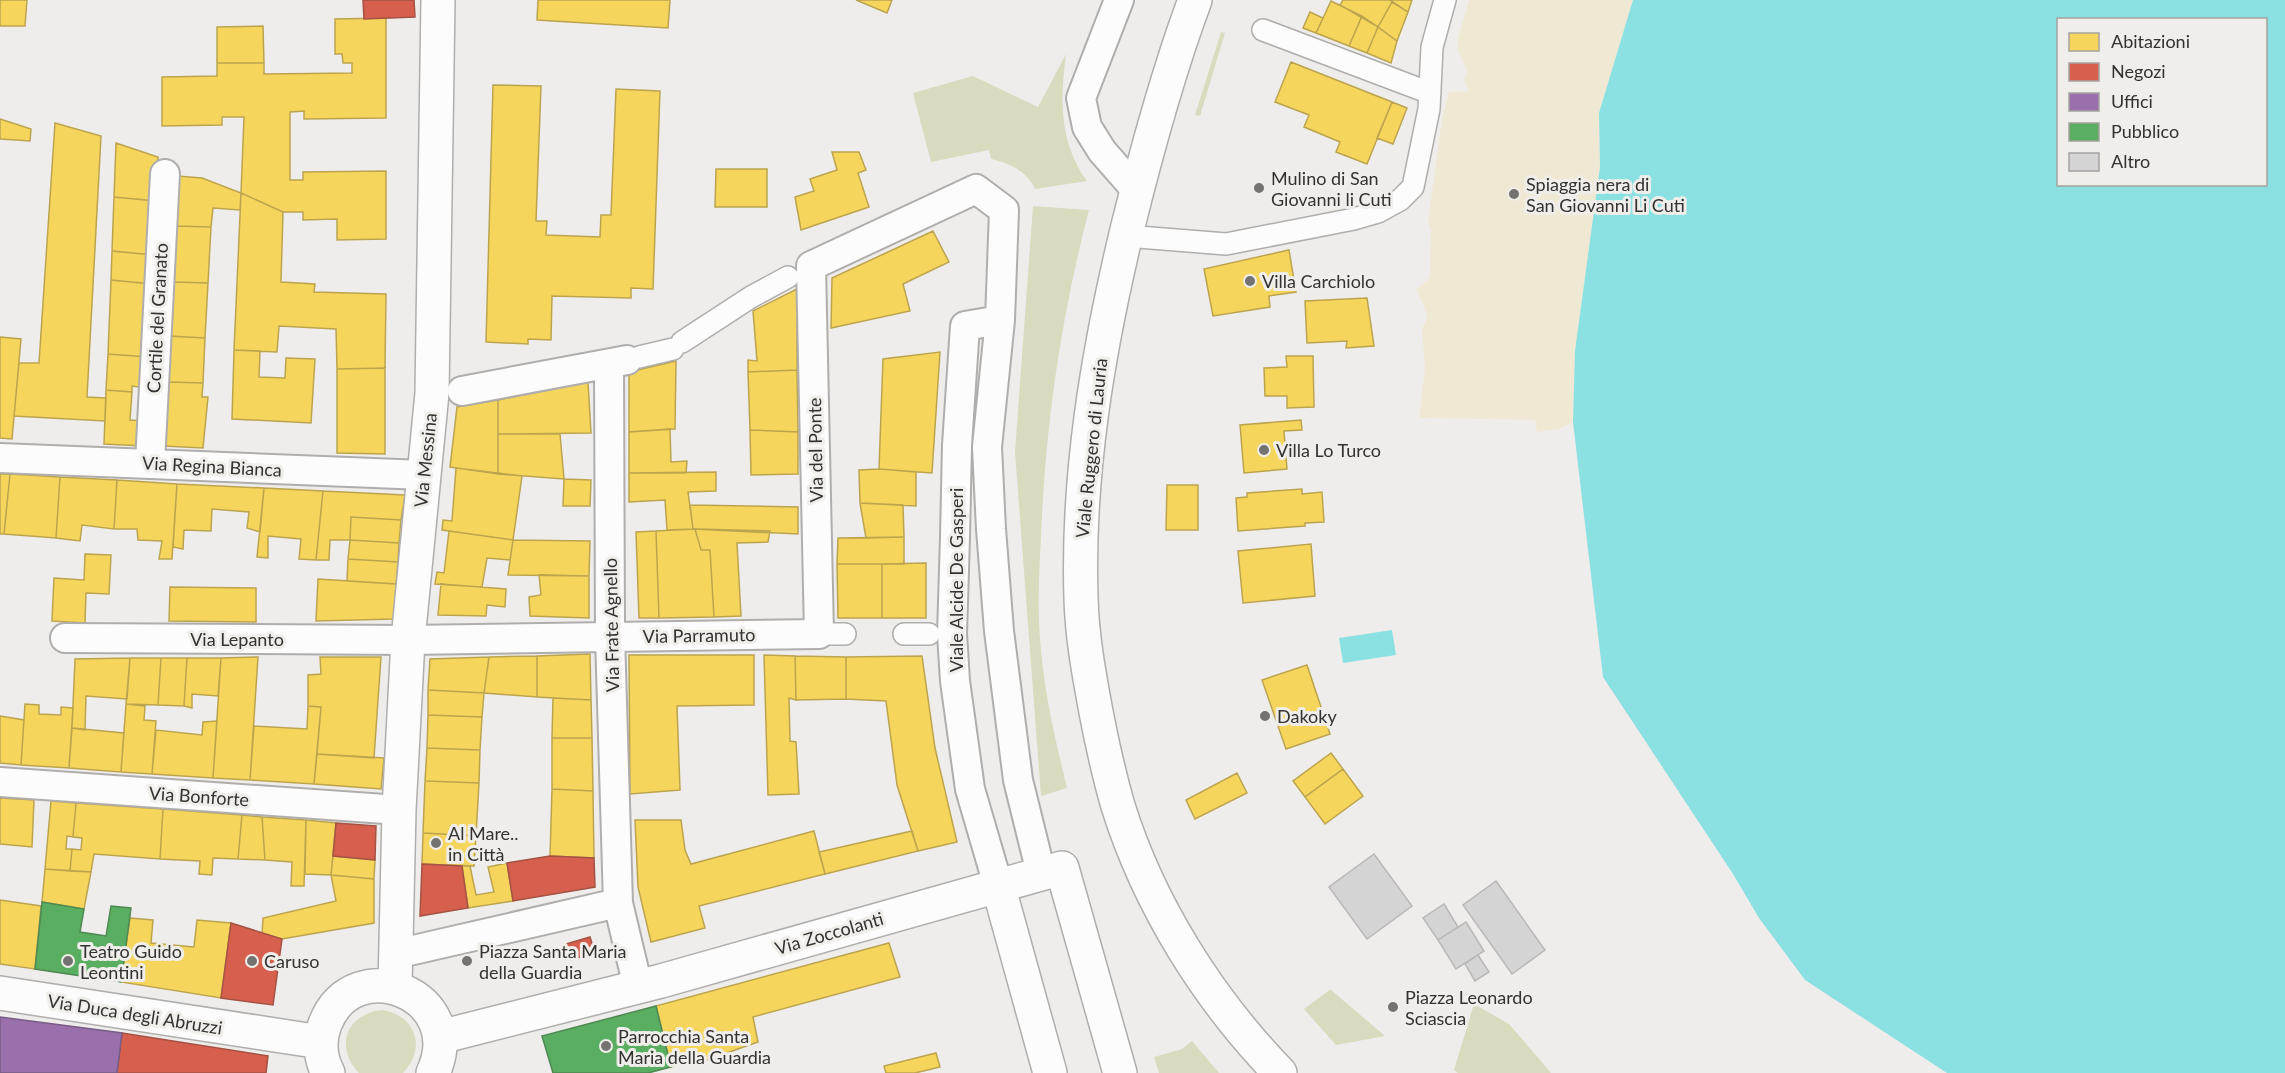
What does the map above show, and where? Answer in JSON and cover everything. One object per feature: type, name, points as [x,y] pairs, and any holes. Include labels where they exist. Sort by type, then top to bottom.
[{"type":"main road","name":"Via Messina","points":[[395,987],[399,810],[408,640],[432,393],[438,0]]},
{"type":"main road","name":"Viale Ruggero di Lauria","points":[[1195,0],[1166,86],[1137,191],[1103,337],[1085,475],[1081,601],[1089,678],[1107,765],[1129,837],[1162,910],[1214,994],[1257,1049],[1280,1073]]},
{"type":"main road","name":"Via Zoccolanti","points":[[440,1037],[649,984],[1052,870]]},
{"type":"main road","name":"Viale Alcide De Gasperi","points":[[1052,870],[1120,1073]]},
{"type":"main road","name":"Viale Alcide De Gasperi","points":[[998,885],[1050,1073]]},
{"type":"main road","points":[[324,1058],[322,1030],[333,1010],[350,994],[372,986],[395,987],[406,991],[425,1005],[437,1026],[440,1037],[438,1060],[433,1073]]},
{"type":"main road","name":"Via Duca degli Abruzzi","points":[[0,993],[270,1035],[324,1058]]},
{"type":"street","points":[[1119,0],[1081,98],[1087,127],[1102,150],[1137,191]]},
{"type":"street","points":[[1126,236],[1226,244],[1354,219],[1378,212],[1400,200],[1413,187],[1430,93],[1432,47],[1444,0]]},
{"type":"street","points":[[1263,30],[1430,93]]},
{"type":"street","name":"Cortile del Granato","points":[[150,463],[165,174]]},
{"type":"street","name":"Viale Alcide De Gasperi","points":[[800,271],[976,189],[1004,210],[1000,320],[987,447],[991,529],[999,631],[1018,780],[1052,870]]},
{"type":"street","points":[[462,391],[625,360],[678,346],[751,297],[800,271]]},
{"type":"street","name":"Via del Ponte","points":[[800,271],[832,634]]},
{"type":"street","name":"Viale Alcide De Gasperi","points":[[998,885],[970,789],[955,681],[952,634],[957,445],[965,326],[1000,320]]},
{"type":"street","name":"Via Frate Agnello","points":[[625,360],[610,636],[618,894],[649,984]]},
{"type":"street","name":"Via Regina Bianca","points":[[0,458],[424,475]]},
{"type":"street","name":"Via Parramuto","points":[[408,640],[832,634]]},
{"type":"street","points":[[904,634],[929,634]]},
{"type":"street","name":"Via Lepanto","points":[[65,638],[408,640]]},
{"type":"street","name":"Via Bonforte","points":[[0,782],[399,810]]},
{"type":"street","points":[[396,954],[618,894]]},
{"type":"green space","points":[[1221,32],[1225,33],[1200,116],[1195,115]]},
{"type":"green space","points":[[1066,54],[1063,104],[1066,136],[1078,166],[1087,181],[1035,189],[1027,177],[1017,169],[991,159],[989,150],[931,162],[913,93],[973,76],[1038,107]]},
{"type":"green space","points":[[1033,206],[1089,210],[1070,291],[1056,372],[1046,454],[1040,565],[1039,622],[1045,685],[1067,788],[1041,796],[1015,452]]},
{"type":"green space","points":[[1331,989],[1385,1036],[1336,1045],[1304,1009]]},
{"type":"green space","points":[[1474,1004],[1509,1024],[1551,1073],[1458,1073],[1454,1070]]},
{"type":"green space","points":[[382,1010],[403,1018],[410,1026],[416,1043],[415,1053],[403,1073],[359,1073],[347,1053],[348,1033],[352,1025],[360,1018]]},
{"type":"green space","points":[[1192,1041],[1219,1073],[1159,1073],[1154,1057],[1182,1049]]},
{"type":"sand","name":"Spiaggia nera di San Giovanni Li Cuti","points":[[1469,0],[1633,0],[1599,113],[1600,167],[1575,351],[1573,422],[1562,428],[1537,432],[1535,420],[1419,418],[1425,368],[1422,329],[1427,318],[1416,290],[1428,280],[1430,275],[1431,231],[1428,221],[1442,119],[1449,92],[1469,91],[1464,80],[1467,71],[1457,48]]},
{"type":"water","points":[[1633,0],[2285,0],[2285,1073],[1947,1073],[1805,980],[1759,918],[1733,874],[1603,677],[1573,422],[1575,351],[1600,167],[1599,113]]},
{"type":"water","points":[[1392,630],[1396,655],[1343,663],[1339,638]]},
{"type":"building: Abitazioni","points":[[0,0],[27,0],[25,26],[0,26]]},
{"type":"building: Abitazioni","points":[[538,0],[670,0],[668,28],[537,20]]},
{"type":"building: Abitazioni","points":[[856,0],[892,0],[887,13]]},
{"type":"building: Abitazioni","points":[[1343,0],[1390,0],[1392,2],[1378,27],[1340,5]]},
{"type":"building: Abitazioni","points":[[1390,0],[1412,0],[1408,12]]},
{"type":"building: Abitazioni","points":[[1331,1],[1362,16],[1349,46],[1316,33]]},
{"type":"building: Abitazioni","points":[[1392,2],[1408,12],[1397,41],[1378,27]]},
{"type":"building: Abitazioni","points":[[1310,12],[1323,18],[1316,33],[1303,28]]},
{"type":"building: Abitazioni","points":[[1362,16],[1378,27],[1367,53],[1349,46]]},
{"type":"building: Abitazioni","points":[[386,18],[386,118],[304,119],[304,111],[290,112],[290,180],[303,180],[303,172],[386,171],[386,239],[337,240],[337,219],[303,220],[303,212],[283,212],[241,193],[244,117],[222,117],[222,125],[162,126],[162,77],[217,76],[217,63],[264,63],[264,74],[352,73],[352,63],[343,63],[342,54],[335,54],[335,19]]},
{"type":"building: Abitazioni","points":[[263,26],[264,63],[217,63],[217,27]]},
{"type":"building: Abitazioni","points":[[1378,27],[1397,41],[1391,63],[1367,53]]},
{"type":"building: Abitazioni","points":[[1291,62],[1392,102],[1367,164],[1336,152],[1340,142],[1304,127],[1309,115],[1275,102]]},
{"type":"building: Abitazioni","points":[[493,85],[541,86],[536,221],[547,221],[546,235],[600,237],[601,215],[611,215],[616,89],[660,91],[653,289],[631,288],[631,298],[552,296],[551,340],[528,339],[528,344],[486,342]]},
{"type":"building: Abitazioni","points":[[1392,102],[1407,108],[1393,144],[1377,138]]},
{"type":"building: Abitazioni","points":[[0,119],[31,129],[30,141],[0,139]]},
{"type":"building: Abitazioni","points":[[55,123],[101,136],[87,397],[106,398],[105,421],[14,416],[19,363],[39,363]]},
{"type":"building: Abitazioni","points":[[116,143],[158,157],[156,201],[114,197]]},
{"type":"building: Abitazioni","points":[[832,152],[859,152],[866,170],[858,173],[869,207],[801,230],[795,197],[814,191],[810,179],[837,170]]},
{"type":"building: Abitazioni","points":[[716,169],[767,169],[767,207],[715,207]]},
{"type":"building: Abitazioni","points":[[177,176],[202,178],[241,193],[240,210],[213,208],[211,227],[175,226]]},
{"type":"building: Abitazioni","points":[[241,193],[283,212],[281,282],[315,284],[314,292],[386,294],[385,368],[337,369],[336,329],[279,326],[277,352],[234,350]]},
{"type":"building: Abitazioni","points":[[114,197],[156,201],[153,255],[112,251]]},
{"type":"building: Abitazioni","points":[[175,226],[211,227],[208,283],[172,282]]},
{"type":"building: Abitazioni","points":[[933,231],[949,262],[903,284],[910,311],[831,328],[832,278]]},
{"type":"building: Abitazioni","name":"Villa Carchiolo","points":[[1289,250],[1296,292],[1269,296],[1270,307],[1213,316],[1204,269]]},
{"type":"building: Abitazioni","points":[[112,251],[153,255],[151,284],[111,280]]},
{"type":"building: Abitazioni","points":[[111,280],[151,284],[148,357],[108,354]]},
{"type":"building: Abitazioni","points":[[172,282],[208,283],[205,338],[169,336]]},
{"type":"building: Abitazioni","points":[[797,289],[797,370],[748,372],[748,360],[757,361],[753,311]]},
{"type":"building: Abitazioni","points":[[1367,298],[1374,346],[1346,348],[1347,341],[1307,343],[1305,301]]},
{"type":"building: Abitazioni","points":[[169,336],[205,338],[203,383],[167,382]]},
{"type":"building: Abitazioni","points":[[0,337],[21,339],[12,439],[0,438]]},
{"type":"building: Abitazioni","points":[[234,350],[260,351],[259,377],[285,378],[286,358],[315,359],[311,423],[232,419]]},
{"type":"building: Abitazioni","points":[[940,352],[932,473],[879,469],[883,359]]},
{"type":"building: Abitazioni","points":[[108,354],[148,357],[146,388],[132,386],[132,392],[106,390]]},
{"type":"building: Abitazioni","points":[[1286,356],[1313,356],[1314,407],[1287,408],[1287,396],[1265,396],[1264,368],[1287,367]]},
{"type":"building: Abitazioni","points":[[676,361],[675,429],[629,432],[629,372]]},
{"type":"building: Abitazioni","points":[[385,368],[385,454],[337,453],[337,369]]},
{"type":"building: Abitazioni","points":[[797,370],[798,432],[750,430],[748,372]]},
{"type":"building: Abitazioni","points":[[167,382],[203,383],[202,397],[208,397],[203,448],[164,446]]},
{"type":"building: Abitazioni","points":[[588,382],[591,433],[498,434],[498,400]]},
{"type":"building: Abitazioni","points":[[106,390],[132,392],[130,420],[144,421],[143,446],[104,444]]},
{"type":"building: Abitazioni","points":[[498,400],[498,474],[450,467],[457,407]]},
{"type":"building: Abitazioni","name":"Villa Lo Turco","points":[[1301,420],[1302,430],[1284,431],[1287,469],[1244,473],[1240,425]]},
{"type":"building: Abitazioni","points":[[670,429],[671,462],[687,461],[686,473],[629,473],[629,432]]},
{"type":"building: Abitazioni","points":[[750,430],[798,432],[798,474],[751,475]]},
{"type":"building: Abitazioni","points":[[498,434],[560,434],[564,479],[498,474]]},
{"type":"building: Abitazioni","points":[[456,468],[522,476],[513,540],[442,530],[443,520],[452,521]]},
{"type":"building: Abitazioni","points":[[859,470],[916,472],[916,506],[860,503]]},
{"type":"building: Abitazioni","points":[[716,472],[716,491],[688,492],[693,529],[667,530],[665,500],[629,502],[629,473]]},
{"type":"building: Abitazioni","points":[[0,474],[10,474],[4,534],[0,534]]},
{"type":"building: Abitazioni","points":[[10,474],[60,477],[56,538],[4,534]]},
{"type":"building: Abitazioni","points":[[60,477],[117,480],[114,529],[82,525],[80,541],[56,538]]},
{"type":"building: Abitazioni","points":[[564,479],[591,480],[590,506],[563,506]]},
{"type":"building: Abitazioni","points":[[117,480],[177,484],[172,559],[159,559],[162,541],[138,540],[137,529],[114,529]]},
{"type":"building: Abitazioni","points":[[177,484],[264,488],[260,532],[247,528],[249,512],[212,509],[211,531],[184,530],[183,549],[173,547]]},
{"type":"building: Abitazioni","points":[[1167,485],[1198,485],[1198,530],[1166,530]]},
{"type":"building: Abitazioni","points":[[264,488],[323,491],[316,560],[299,559],[301,539],[268,536],[268,558],[257,557]]},
{"type":"building: Abitazioni","points":[[1302,489],[1302,494],[1322,492],[1324,522],[1305,523],[1305,526],[1238,531],[1236,498],[1247,497],[1247,493]]},
{"type":"building: Abitazioni","points":[[323,491],[405,495],[401,520],[351,517],[350,540],[330,540],[329,560],[316,560]]},
{"type":"building: Abitazioni","points":[[860,503],[903,505],[904,537],[866,538]]},
{"type":"building: Abitazioni","points":[[690,505],[798,507],[798,534],[693,529]]},
{"type":"building: Abitazioni","points":[[351,517],[401,520],[399,543],[350,540]]},
{"type":"building: Abitazioni","points":[[695,529],[701,550],[710,550],[714,617],[659,618],[656,531]]},
{"type":"building: Abitazioni","points":[[695,529],[770,531],[768,542],[737,543],[741,616],[714,617],[710,550],[701,550]]},
{"type":"building: Abitazioni","points":[[449,531],[513,540],[510,560],[487,558],[482,587],[435,584],[437,572],[444,573]]},
{"type":"building: Abitazioni","points":[[656,531],[659,618],[639,618],[636,532]]},
{"type":"building: Abitazioni","points":[[904,537],[904,564],[837,564],[838,538]]},
{"type":"building: Abitazioni","points":[[350,540],[399,543],[398,562],[348,559]]},
{"type":"building: Abitazioni","points":[[513,540],[590,541],[589,576],[508,575]]},
{"type":"building: Abitazioni","points":[[1311,544],[1315,596],[1243,603],[1238,551]]},
{"type":"building: Abitazioni","points":[[85,554],[111,555],[109,594],[86,593],[85,623],[52,621],[54,578],[84,580]]},
{"type":"building: Abitazioni","points":[[348,559],[398,562],[396,584],[347,581]]},
{"type":"building: Abitazioni","points":[[926,563],[926,618],[882,618],[882,564]]},
{"type":"building: Abitazioni","points":[[837,564],[882,564],[882,618],[838,618]]},
{"type":"building: Abitazioni","points":[[539,575],[589,576],[589,618],[530,616],[529,597],[541,595]]},
{"type":"building: Abitazioni","points":[[318,579],[396,584],[394,619],[316,621]]},
{"type":"building: Abitazioni","points":[[441,584],[506,589],[505,607],[487,605],[486,616],[438,615]]},
{"type":"building: Abitazioni","points":[[170,587],[256,588],[256,622],[169,621]]},
{"type":"building: Abitazioni","points":[[590,654],[591,700],[537,697],[537,656]]},
{"type":"building: Abitazioni","points":[[629,655],[754,655],[754,705],[677,706],[680,790],[630,794]]},
{"type":"building: Abitazioni","points":[[764,655],[795,656],[796,700],[789,698],[790,741],[796,742],[799,794],[768,795]]},
{"type":"building: Abitazioni","points":[[537,656],[537,697],[484,693],[489,657]]},
{"type":"building: Abitazioni","points":[[795,656],[846,657],[846,699],[796,700]]},
{"type":"building: Abitazioni","points":[[922,656],[935,748],[957,842],[918,851],[897,785],[886,701],[846,699],[846,657]]},
{"type":"building: Abitazioni","points":[[258,657],[250,780],[213,778],[221,658]]},
{"type":"building: Abitazioni","points":[[320,657],[381,657],[374,758],[317,754],[321,707],[308,706],[308,675],[321,674]]},
{"type":"building: Abitazioni","points":[[489,657],[484,693],[428,690],[430,659]]},
{"type":"building: Abitazioni","points":[[130,658],[161,658],[158,705],[126,704]]},
{"type":"building: Abitazioni","points":[[130,658],[127,699],[86,696],[85,730],[72,728],[75,659]]},
{"type":"building: Abitazioni","points":[[161,658],[187,658],[184,706],[158,705]]},
{"type":"building: Abitazioni","points":[[187,658],[221,658],[218,696],[192,694],[192,708],[184,706]]},
{"type":"building: Abitazioni","points":[[1307,665],[1330,734],[1286,749],[1262,680]]},
{"type":"building: Abitazioni","points":[[428,690],[484,693],[482,717],[428,715]]},
{"type":"building: Abitazioni","points":[[553,698],[591,700],[592,738],[552,738]]},
{"type":"building: Abitazioni","points":[[25,704],[39,705],[39,714],[61,715],[61,707],[73,708],[69,768],[21,765]]},
{"type":"building: Abitazioni","points":[[126,704],[145,706],[144,720],[156,721],[152,774],[121,772]]},
{"type":"building: Abitazioni","points":[[308,706],[321,707],[314,784],[250,780],[254,726],[307,729]]},
{"type":"building: Abitazioni","points":[[428,715],[482,717],[480,750],[427,748]]},
{"type":"building: Abitazioni","points":[[0,716],[24,720],[21,765],[0,763]]},
{"type":"building: Abitazioni","points":[[217,721],[213,778],[152,774],[156,730],[202,735],[203,722]]},
{"type":"building: Abitazioni","points":[[72,728],[124,733],[121,772],[69,768]]},
{"type":"building: Abitazioni","points":[[552,738],[592,738],[593,791],[552,789]]},
{"type":"building: Abitazioni","points":[[427,748],[480,750],[479,783],[425,781]]},
{"type":"building: Abitazioni","points":[[1331,753],[1343,769],[1305,797],[1293,781]]},
{"type":"building: Abitazioni","points":[[317,754],[384,758],[381,789],[314,784]]},
{"type":"building: Abitazioni","points":[[1343,769],[1363,796],[1325,824],[1305,797]]},
{"type":"building: Abitazioni","points":[[1237,773],[1247,793],[1195,819],[1186,800]]},
{"type":"building: Abitazioni","points":[[425,781],[479,783],[476,836],[423,833]]},
{"type":"building: Abitazioni","points":[[552,789],[593,791],[594,858],[550,856]]},
{"type":"building: Abitazioni","points":[[0,798],[34,800],[32,847],[0,844]]},
{"type":"building: Abitazioni","points":[[51,801],[76,803],[73,837],[67,836],[66,849],[72,849],[70,871],[45,869]]},
{"type":"building: Abitazioni","points":[[76,803],[163,809],[160,859],[94,854],[91,872],[70,871],[72,849],[81,850],[82,838],[73,837]]},
{"type":"building: Abitazioni","points":[[163,809],[242,815],[238,859],[213,858],[212,875],[199,874],[200,861],[160,859]]},
{"type":"building: Abitazioni","points":[[242,815],[262,817],[265,860],[238,859]]},
{"type":"building: Abitazioni","points":[[262,817],[306,820],[304,886],[291,886],[292,862],[265,860]]},
{"type":"building: Abitazioni","points":[[306,820],[336,823],[331,875],[305,874]]},
{"type":"building: Abitazioni","points":[[635,820],[681,820],[685,850],[691,864],[814,831],[825,874],[699,906],[705,928],[651,942],[638,887]]},
{"type":"building: Abitazioni","points":[[912,831],[918,851],[825,874],[819,852]]},
{"type":"building: Abitazioni","points":[[423,833],[476,836],[474,866],[422,864]]},
{"type":"building: Abitazioni","points":[[333,856],[375,860],[374,879],[331,875]]},
{"type":"building: Abitazioni","points":[[507,863],[513,901],[468,908],[462,866],[470,866],[476,895],[494,892],[488,867]]},
{"type":"building: Abitazioni","points":[[45,869],[91,872],[84,909],[42,902]]},
{"type":"building: Abitazioni","points":[[331,875],[374,879],[374,923],[282,939],[262,934],[263,918],[336,901]]},
{"type":"building: Abitazioni","points":[[0,900],[41,906],[35,969],[0,964]]},
{"type":"building: Abitazioni","points":[[130,918],[153,920],[151,943],[194,947],[197,920],[231,923],[221,998],[121,982]]},
{"type":"building: Abitazioni","points":[[889,943],[900,977],[753,1017],[758,1042],[701,1062],[698,1057],[671,1067],[656,1006]]},
{"type":"building: Abitazioni","points":[[936,1053],[940,1067],[915,1073],[886,1073],[884,1066]]},
{"type":"building: Negozi","points":[[363,0],[414,0],[415,17],[364,19]]},
{"type":"building: Negozi","points":[[336,823],[376,826],[375,860],[333,856]]},
{"type":"building: Negozi","points":[[550,856],[594,858],[595,887],[513,901],[507,863]]},
{"type":"building: Negozi","points":[[422,864],[462,866],[468,908],[420,916]]},
{"type":"building: Negozi","name":"Caruso","points":[[231,923],[282,939],[273,1005],[221,998]]},
{"type":"building: Negozi","points":[[590,937],[595,953],[570,960],[566,944]]},
{"type":"building: Negozi","points":[[122,1033],[268,1056],[266,1073],[117,1073]]},
{"type":"building: Uffici","points":[[0,1017],[122,1033],[117,1073],[0,1073]]},
{"type":"building: Pubblico","points":[[42,902],[84,909],[80,932],[106,936],[111,906],[131,908],[121,982],[35,969]]},
{"type":"building: Pubblico","name":"Parrocchia Santa Maria della Guardia","points":[[656,1006],[671,1067],[648,1073],[553,1073],[542,1036]]},
{"type":"building: Altro","points":[[1374,854],[1412,906],[1367,939],[1329,887]]},
{"type":"building: Altro","points":[[1496,881],[1545,950],[1512,974],[1463,905]]},
{"type":"building: Altro","points":[[1444,904],[1458,927],[1438,940],[1423,918]]},
{"type":"building: Altro","points":[[1466,922],[1484,951],[1456,969],[1438,940]]},
{"type":"building: Altro","points":[[1478,955],[1489,972],[1475,981],[1465,964]]},
{"type":"place","name":"Mulino di San Giovanni li Cuti","points":[[1259,188]]},
{"type":"place","name":"Spiaggia nera di San Giovanni Li Cuti","points":[[1514,194]]},
{"type":"place","name":"Villa Carchiolo","points":[[1250,281]]},
{"type":"place","name":"Villa Lo Turco","points":[[1264,450]]},
{"type":"place","name":"Dakoky","points":[[1265,716]]},
{"type":"place","name":"Al Mare.. in Città","points":[[436,843]]},
{"type":"place","name":"Teatro Guido Leontini","points":[[68,961]]},
{"type":"place","name":"Caruso","points":[[252,961]]},
{"type":"place","name":"Piazza Santa Maria della Guardia","points":[[467,961]]},
{"type":"place","name":"Piazza Leonardo Sciascia","points":[[1393,1007]]},
{"type":"place","name":"Parrocchia Santa Maria della Guardia","points":[[606,1046]]}]
